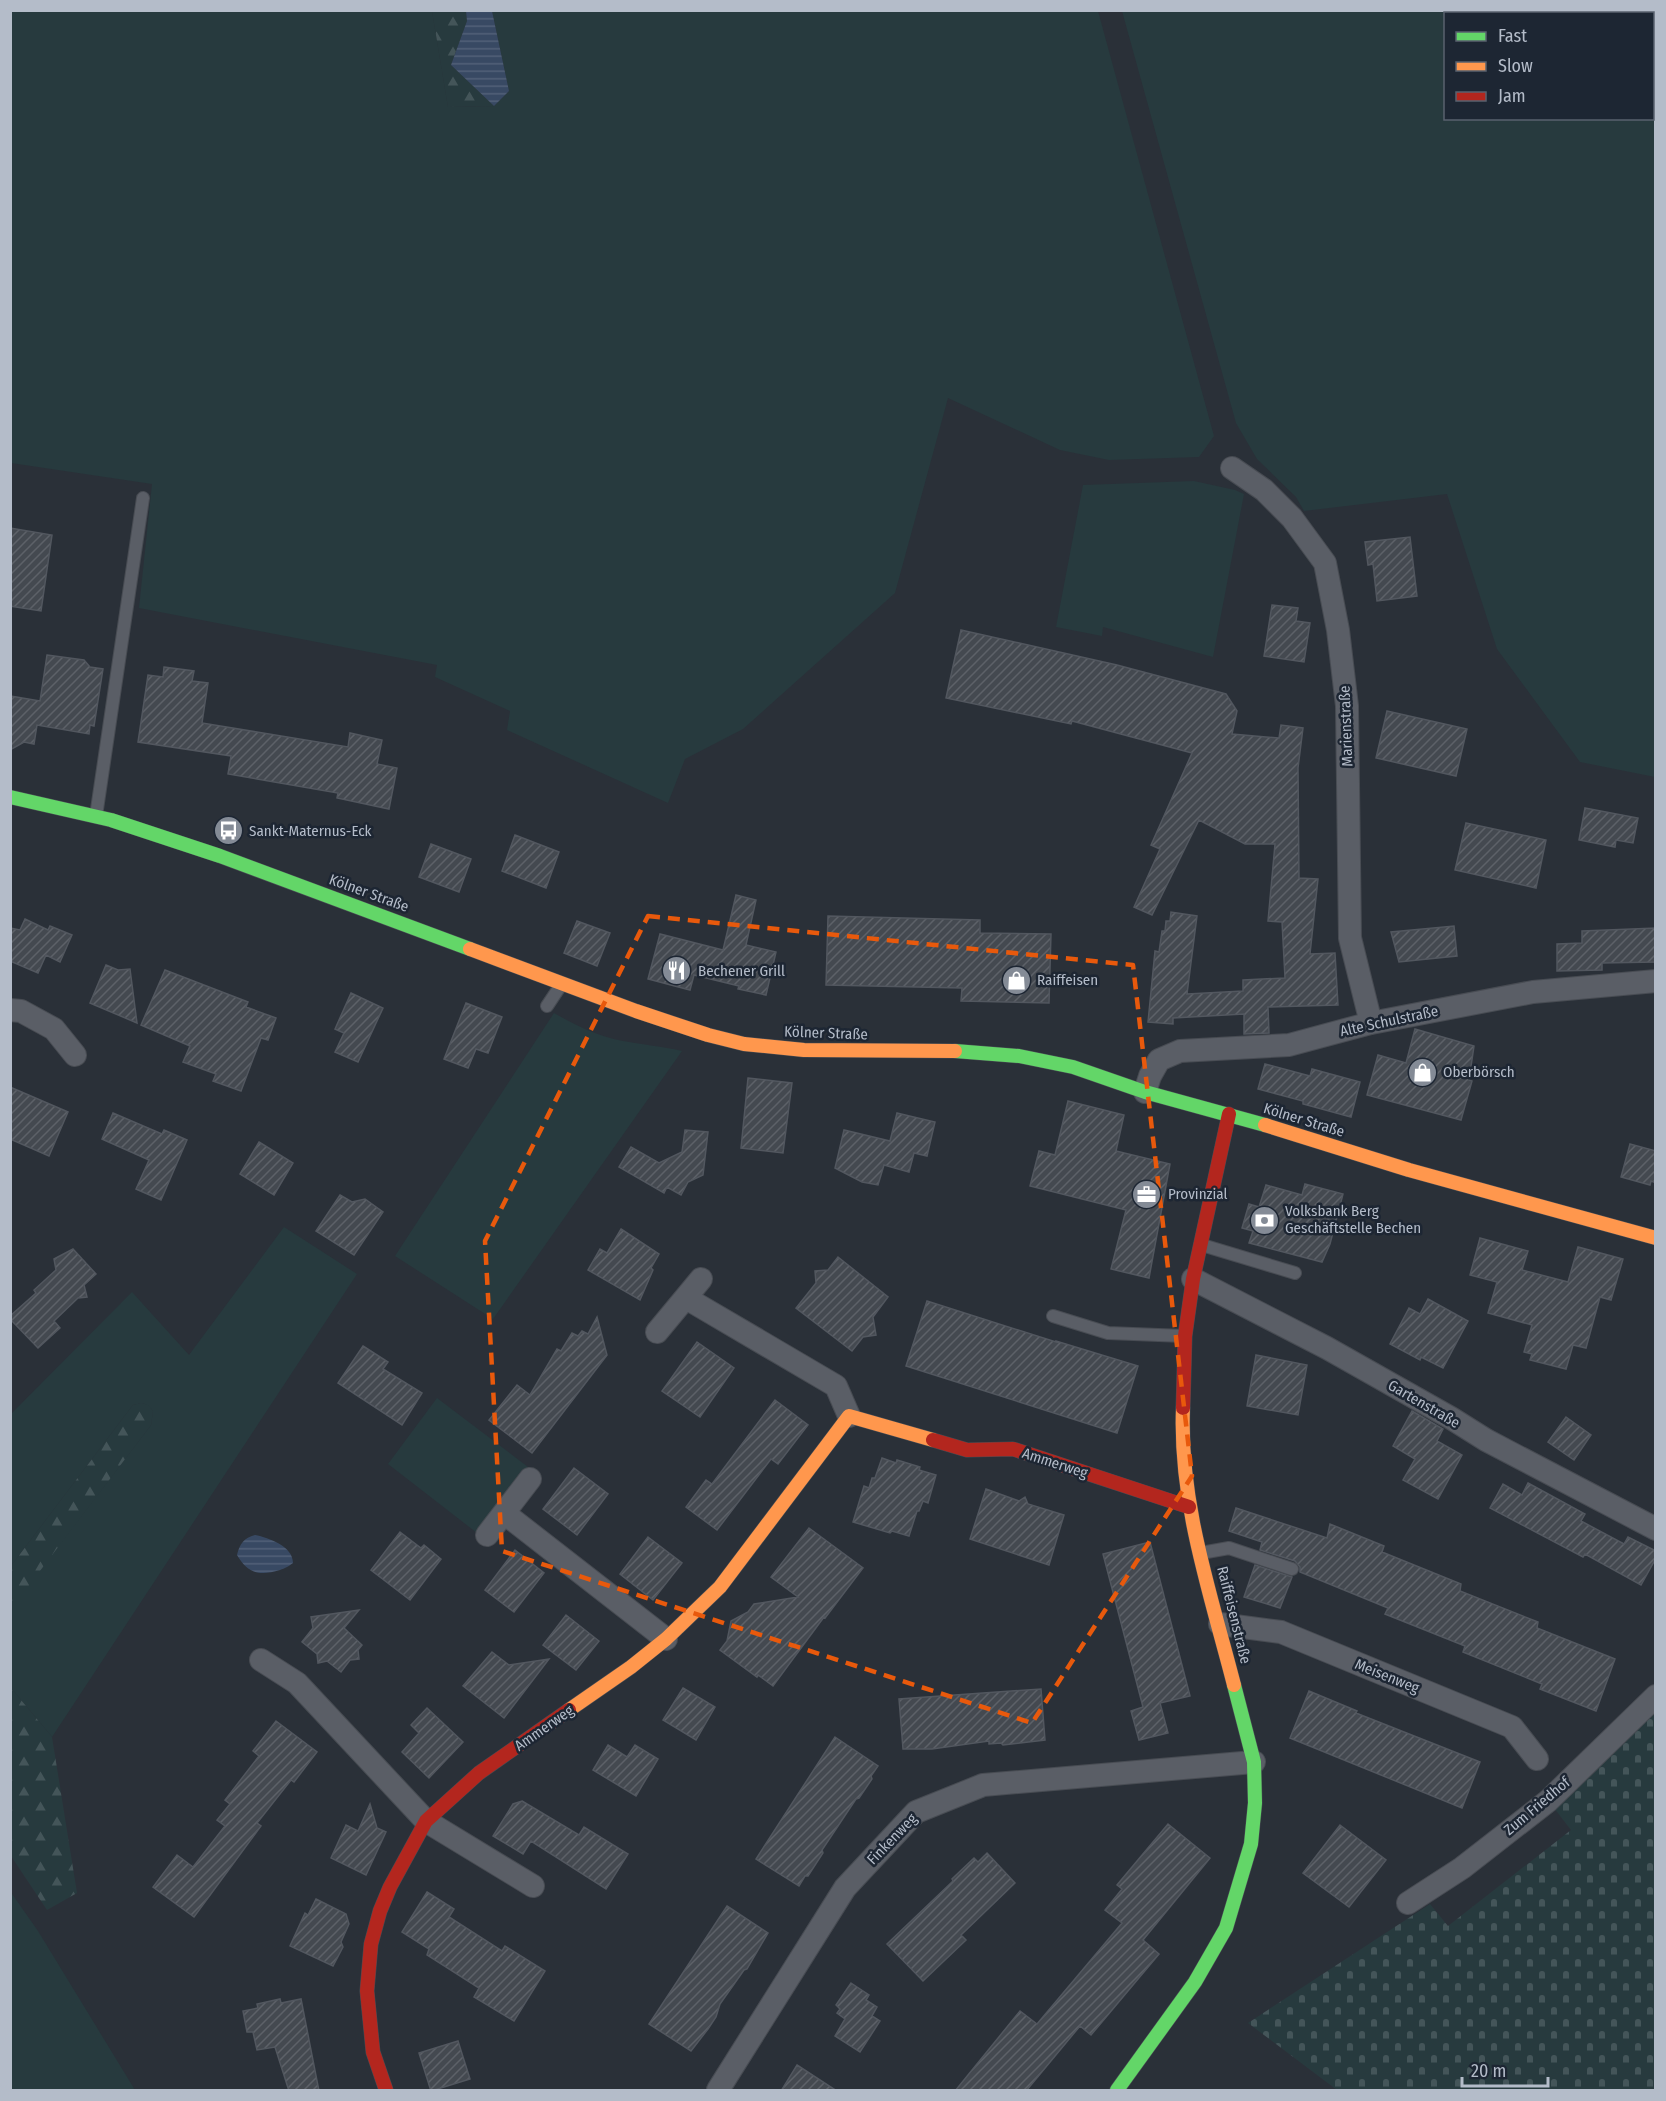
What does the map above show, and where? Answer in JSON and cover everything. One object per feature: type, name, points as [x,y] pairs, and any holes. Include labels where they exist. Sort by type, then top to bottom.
[{"type":"street","name":"Marienstraße","points":[[1232,468],[1264,490],[1292,518],[1325,563],[1338,630],[1347,706],[1350,938],[1371,1023]]},
{"type":"street","name":"Kölner Straße","points":[[10,797],[96,817],[239,862],[453,948],[667,1022],[744,1044],[804,1050],[963,1051],[1019,1056],[1073,1067],[1145,1092],[1229,1114],[1409,1170],[1656,1238]]},
{"type":"street","name":"Alte Schulstraße","points":[[1145,1092],[1150,1076],[1159,1060],[1180,1051],[1289,1045],[1371,1023],[1533,992],[1656,981]]},
{"type":"street","points":[[10,1010],[21,1011],[54,1029],[75,1055]]},
{"type":"street","name":"Raiffeisenstraße","points":[[1117,2091],[1195,1982],[1226,1928],[1251,1844],[1255,1803],[1254,1762],[1189,1507],[1182,1425],[1185,1336],[1193,1279],[1229,1114]]},
{"type":"street","points":[[657,1332],[701,1279]]},
{"type":"street","name":"Gartenstraße","points":[[1193,1279],[1327,1348],[1486,1440],[1656,1529]]},
{"type":"street","points":[[686,1298],[836,1386],[849,1416]]},
{"type":"street","name":"Ammerweg","points":[[386,2091],[373,2052],[367,1991],[371,1944],[380,1911],[390,1887],[426,1821],[479,1773],[631,1667],[666,1639],[720,1587],[849,1416],[967,1450],[1013,1449],[1189,1507]]},
{"type":"street","points":[[487,1535],[530,1479]]},
{"type":"street","points":[[504,1513],[666,1639]]},
{"type":"street","name":"Meisenweg","points":[[1220,1624],[1281,1632],[1512,1727],[1537,1759]]},
{"type":"street","points":[[261,1660],[297,1683],[426,1821],[533,1886]]},
{"type":"street","name":"Zum Friedhof","points":[[1407,1903],[1462,1868],[1548,1801],[1656,1696]]},
{"type":"street","name":"Finkenweg","points":[[718,2091],[845,1888],[916,1812],[983,1785],[1254,1762]]},
{"type":"lane","points":[[96,817],[143,498]]},
{"type":"lane","points":[[547,1006],[561,984]]},
{"type":"lane","points":[[1201,1245],[1295,1273]]},
{"type":"lane","points":[[1053,1316],[1108,1333],[1185,1336]]},
{"type":"lane","points":[[1201,1553],[1229,1548],[1292,1569]]},
{"type":"highlighted area","points":[[648,916],[1133,965],[1192,1476],[1032,1723],[502,1551],[485,1241]]},
{"type":"green space","points":[[10,11],[432,11],[448,107],[494,106],[509,91],[492,11],[1098,11],[1214,436],[1199,457],[1109,460],[1060,450],[948,398],[895,593],[743,729],[685,759],[668,803],[507,730],[510,711],[435,677],[437,665],[139,608],[152,484],[11,463]]},
{"type":"green space","points":[[432,11],[466,11],[467,21],[451,65],[494,106],[448,107]]},
{"type":"green space","points":[[1122,11],[1655,11],[1655,777],[1580,762],[1497,649],[1447,494],[1304,511],[1296,497],[1257,459],[1236,423]]},
{"type":"green space","points":[[1194,481],[1244,494],[1213,657],[1103,627],[1102,636],[1056,627],[1083,485]]},
{"type":"green space","points":[[554,1013],[605,1037],[682,1051],[493,1319],[395,1256]]},
{"type":"green space","points":[[284,1227],[357,1274],[52,1737],[11,1688],[10,1609],[151,1425],[153,1411],[144,1404],[133,1405],[11,1566],[11,1414],[132,1292],[189,1355]]},
{"type":"green space","points":[[437,1398],[528,1467],[477,1533],[388,1464]]},
{"type":"green space","points":[[141,1403],[148,1405],[153,1411],[151,1425],[11,1609],[11,1566],[133,1405]]},
{"type":"green space","points":[[11,1688],[52,1737],[77,1893],[47,1910],[11,1856]]},
{"type":"green space","points":[[1655,1713],[1655,2090],[1337,2090],[1248,2023],[1430,1904],[1448,1926],[1571,1830],[1554,1808]]},
{"type":"green space","points":[[10,1891],[38,1931],[135,2090],[11,2090]]},
{"type":"water","points":[[466,11],[492,11],[509,91],[494,106],[451,65],[467,21]]},
{"type":"water","points":[[255,1535],[285,1547],[293,1563],[273,1572],[261,1573],[250,1570],[237,1555],[243,1542]]},
{"type":"building","points":[[10,528],[52,535],[41,611],[10,606]]},
{"type":"building","points":[[1410,537],[1417,596],[1377,601],[1373,564],[1368,565],[1365,542]]},
{"type":"building","points":[[1272,605],[1298,608],[1296,621],[1310,623],[1304,662],[1264,656]]},
{"type":"building","points":[[961,630],[1117,665],[1226,694],[1237,711],[1232,734],[1279,738],[1281,725],[1303,728],[1298,768],[1299,878],[1318,879],[1310,954],[1335,953],[1338,1005],[1268,1007],[1269,1033],[1244,1034],[1244,1014],[1173,1018],[1173,1024],[1148,1022],[1155,951],[1159,952],[1162,931],[1165,931],[1166,921],[1170,921],[1171,912],[1197,916],[1187,994],[1243,991],[1243,980],[1285,978],[1282,922],[1268,921],[1275,844],[1245,844],[1199,820],[1152,915],[1134,907],[1160,849],[1151,845],[1192,753],[1072,721],[1071,724],[946,698]]},
{"type":"building","points":[[47,655],[84,660],[90,667],[103,669],[94,726],[90,725],[89,734],[37,725],[34,744],[24,742],[10,750],[10,696],[40,701]]},
{"type":"building","points":[[164,667],[194,671],[192,681],[208,683],[202,723],[348,747],[350,733],[382,740],[377,764],[397,768],[389,809],[337,798],[338,793],[228,774],[231,756],[138,742],[148,675],[163,677]]},
{"type":"building","points":[[1387,711],[1467,729],[1456,776],[1376,758]]},
{"type":"building","points":[[1585,808],[1638,818],[1633,843],[1616,840],[1615,847],[1579,840]]},
{"type":"building","points":[[1466,823],[1546,840],[1536,888],[1455,870]]},
{"type":"building","points":[[515,835],[559,852],[546,888],[502,871]]},
{"type":"building","points":[[431,844],[471,859],[459,892],[419,877]]},
{"type":"building","points":[[736,895],[756,900],[746,945],[776,952],[766,995],[694,975],[690,990],[648,979],[660,934],[723,950]]},
{"type":"building","points":[[828,916],[980,920],[980,933],[1051,934],[1049,1003],[961,1001],[962,988],[826,985]]},
{"type":"building","points":[[25,919],[48,930],[50,926],[72,935],[60,962],[46,955],[38,973],[10,961],[10,928],[20,930]]},
{"type":"building","points":[[577,921],[610,933],[597,966],[564,953]]},
{"type":"building","points":[[1454,926],[1457,956],[1399,962],[1391,932]]},
{"type":"building","points":[[1656,928],[1656,962],[1602,963],[1602,970],[1557,971],[1557,944],[1582,943],[1582,931]]},
{"type":"building","points":[[106,965],[118,970],[130,969],[137,1023],[90,1003]]},
{"type":"building","points":[[165,970],[248,1002],[246,1007],[276,1018],[268,1040],[261,1038],[241,1091],[213,1081],[216,1074],[183,1062],[190,1046],[141,1025]]},
{"type":"building","points":[[351,993],[383,1008],[358,1062],[335,1052],[344,1033],[335,1029]]},
{"type":"building","points":[[466,1003],[502,1017],[488,1053],[476,1049],[468,1068],[444,1059]]},
{"type":"building","name":"Oberbörsch","points":[[1415,1029],[1474,1046],[1469,1080],[1472,1081],[1461,1120],[1367,1095],[1378,1055],[1406,1063]]},
{"type":"building","points":[[1265,1064],[1310,1076],[1312,1069],[1360,1082],[1351,1117],[1258,1089]]},
{"type":"building","points":[[748,1078],[792,1083],[783,1153],[741,1148]]},
{"type":"building","points":[[10,1087],[68,1112],[49,1156],[10,1139]]},
{"type":"building","points":[[1068,1101],[1124,1115],[1116,1151],[1170,1164],[1149,1278],[1111,1269],[1126,1210],[1030,1186],[1039,1151],[1055,1155]]},
{"type":"building","points":[[113,1113],[162,1134],[164,1130],[187,1140],[161,1200],[136,1189],[149,1160],[102,1139]]},
{"type":"building","points":[[897,1113],[935,1122],[927,1156],[914,1153],[909,1172],[884,1165],[878,1185],[862,1182],[835,1168],[844,1130],[890,1141]]},
{"type":"building","points":[[685,1130],[708,1132],[703,1175],[688,1182],[681,1195],[667,1187],[664,1193],[619,1167],[631,1147],[659,1163],[682,1152]]},
{"type":"building","points":[[259,1142],[293,1163],[274,1195],[240,1174]]},
{"type":"building","points":[[1630,1144],[1656,1151],[1656,1183],[1651,1181],[1650,1185],[1621,1177]]},
{"type":"building","points":[[1305,1184],[1343,1194],[1330,1244],[1322,1262],[1249,1243],[1253,1231],[1242,1228],[1249,1204],[1259,1207],[1266,1185],[1302,1195]]},
{"type":"building","points":[[340,1195],[352,1202],[365,1199],[383,1212],[354,1255],[316,1231]]},
{"type":"building","points":[[621,1229],[659,1254],[651,1268],[653,1270],[640,1300],[588,1270],[600,1249],[607,1253]]},
{"type":"building","points":[[1480,1238],[1528,1251],[1522,1270],[1568,1282],[1578,1247],[1623,1259],[1611,1300],[1600,1297],[1586,1348],[1573,1345],[1566,1369],[1530,1360],[1532,1354],[1524,1352],[1532,1325],[1488,1313],[1497,1282],[1470,1275]]},
{"type":"building","points":[[73,1249],[96,1274],[84,1285],[87,1297],[78,1298],[54,1321],[60,1328],[38,1348],[10,1319],[10,1316],[36,1293],[34,1290],[56,1270],[54,1259]]},
{"type":"building","points":[[838,1257],[888,1297],[873,1317],[876,1335],[863,1337],[852,1351],[796,1308],[816,1283],[815,1271],[828,1270]]},
{"type":"building","points":[[1428,1299],[1468,1321],[1443,1368],[1421,1357],[1420,1360],[1390,1344],[1409,1308],[1420,1314]]},
{"type":"building","points":[[927,1301],[1138,1366],[1117,1433],[906,1366]]},
{"type":"building","points":[[597,1317],[607,1355],[532,1453],[489,1420],[517,1385],[530,1395],[557,1349],[561,1351],[572,1333],[578,1336],[582,1331],[588,1334]]},
{"type":"building","points":[[697,1342],[734,1368],[700,1417],[662,1391]]},
{"type":"building","points":[[363,1346],[388,1362],[383,1369],[422,1393],[402,1425],[338,1383]]},
{"type":"building","points":[[1256,1355],[1307,1365],[1298,1415],[1247,1406]]},
{"type":"building","points":[[775,1400],[808,1425],[778,1464],[771,1459],[717,1530],[686,1507],[706,1480],[712,1484]]},
{"type":"building","points":[[1412,1411],[1443,1429],[1437,1441],[1462,1455],[1438,1499],[1403,1480],[1415,1459],[1393,1446]]},
{"type":"building","points":[[1566,1417],[1591,1435],[1574,1460],[1548,1442]]},
{"type":"building","points":[[882,1458],[920,1467],[919,1470],[936,1475],[928,1503],[923,1501],[917,1511],[909,1536],[853,1522],[864,1486],[869,1488]]},
{"type":"building","points":[[574,1468],[608,1494],[577,1535],[543,1509]]},
{"type":"building","points":[[1528,1483],[1585,1514],[1581,1521],[1624,1544],[1628,1537],[1656,1551],[1656,1558],[1641,1585],[1585,1554],[1583,1557],[1490,1508],[1503,1484],[1522,1495]]},
{"type":"building","points":[[986,1489],[1019,1501],[1025,1497],[1028,1504],[1064,1515],[1049,1565],[970,1539]]},
{"type":"building","points":[[1236,1508],[1327,1538],[1330,1524],[1384,1546],[1382,1552],[1461,1584],[1460,1591],[1538,1622],[1537,1628],[1615,1659],[1596,1711],[1540,1689],[1542,1684],[1463,1652],[1465,1646],[1385,1614],[1388,1608],[1300,1572],[1300,1567],[1295,1561],[1260,1550],[1262,1542],[1229,1531]]},
{"type":"building","points":[[809,1528],[863,1568],[773,1686],[720,1650],[727,1641],[731,1621],[748,1612],[754,1604],[798,1597],[771,1577]]},
{"type":"building","points":[[400,1532],[421,1548],[424,1545],[441,1559],[410,1600],[371,1570]]},
{"type":"building","points":[[648,1537],[682,1563],[653,1600],[620,1574]]},
{"type":"building","points":[[1150,1542],[1190,1696],[1160,1703],[1168,1733],[1139,1740],[1131,1711],[1143,1707],[1103,1554]]},
{"type":"building","points":[[515,1550],[544,1573],[514,1612],[485,1590]]},
{"type":"building","points":[[1255,1565],[1292,1577],[1280,1608],[1244,1597]]},
{"type":"building","points":[[359,1610],[344,1628],[362,1645],[358,1650],[359,1659],[350,1660],[341,1672],[327,1661],[318,1663],[317,1654],[302,1642],[313,1628],[311,1617]]},
{"type":"building","points":[[566,1615],[599,1641],[576,1670],[543,1645]]},
{"type":"building","points":[[492,1652],[509,1665],[549,1659],[504,1718],[463,1686]]},
{"type":"building","points":[[683,1688],[715,1707],[696,1740],[663,1720]]},
{"type":"building","points":[[1041,1689],[1045,1740],[1003,1745],[1001,1743],[989,1744],[989,1741],[932,1749],[903,1749],[899,1699]]},
{"type":"building","points":[[1309,1691],[1357,1711],[1356,1713],[1480,1762],[1462,1808],[1290,1738]]},
{"type":"building","points":[[427,1708],[463,1742],[429,1778],[402,1752],[419,1733],[411,1725]]},
{"type":"building","points":[[276,1721],[317,1752],[257,1823],[261,1826],[194,1917],[153,1887],[177,1855],[193,1867],[225,1826],[217,1820],[230,1804],[225,1800],[259,1756],[253,1751]]},
{"type":"building","points":[[835,1737],[878,1766],[871,1776],[872,1779],[856,1799],[822,1850],[823,1853],[808,1876],[805,1876],[799,1886],[756,1859]]},
{"type":"building","points":[[608,1745],[627,1757],[635,1745],[658,1759],[636,1796],[593,1770]]},
{"type":"building","points":[[522,1801],[579,1835],[584,1827],[628,1854],[606,1889],[531,1841],[523,1854],[493,1836],[513,1804]]},
{"type":"building","points":[[370,1804],[377,1828],[386,1832],[366,1875],[331,1858],[346,1825],[358,1831]]},
{"type":"building","points":[[1168,1824],[1210,1858],[1143,1940],[1159,1954],[1091,2035],[1080,2026],[1026,2091],[955,2091],[1020,2011],[1037,2024],[1122,1923],[1105,1910],[1122,1889],[1117,1885]]},
{"type":"building","points":[[1340,1825],[1386,1860],[1349,1907],[1303,1873]]},
{"type":"building","points":[[987,1853],[1015,1883],[961,1935],[966,1940],[923,1981],[887,1944],[974,1858],[978,1862]]},
{"type":"building","points":[[427,1892],[454,1909],[449,1917],[502,1951],[505,1946],[545,1971],[514,2021],[474,1997],[479,1988],[427,1955],[429,1949],[402,1932]]},
{"type":"building","points":[[316,1899],[346,1914],[349,1924],[341,1942],[343,1947],[333,1966],[290,1946],[305,1913],[308,1915]]},
{"type":"building","points":[[727,1906],[768,1933],[747,1969],[720,2004],[716,2017],[691,2051],[649,2024]]},
{"type":"building","points":[[851,1983],[869,1995],[866,2000],[877,2007],[872,2016],[880,2021],[860,2052],[835,2036],[845,2019],[837,2013],[840,2009],[836,2005]]},
{"type":"building","points":[[280,1999],[281,2003],[301,1999],[319,2091],[289,2091],[275,2047],[257,2050],[253,2032],[247,2032],[243,2011],[258,2008],[257,2004]]},
{"type":"building","points":[[458,2041],[470,2079],[431,2091],[419,2053]]},
{"type":"building","points":[[797,2065],[837,2091],[781,2091]]},
{"type":"traffic: fast","points":[[10,797],[111,820],[220,856],[470,949]]},
{"type":"traffic: fast","points":[[955,1051],[1019,1056],[1073,1067],[1145,1092],[1265,1125]]},
{"type":"traffic: fast","points":[[1117,2090],[1195,1982],[1226,1928],[1251,1844],[1255,1803],[1254,1762],[1234,1685]]},
{"type":"traffic: slow","points":[[470,949],[636,1011],[708,1035],[744,1044],[804,1050],[955,1051]]},
{"type":"traffic: slow","points":[[1265,1125],[1409,1170],[1656,1238]]},
{"type":"traffic: slow","points":[[1183,1408],[1183,1443],[1191,1514],[1234,1685]]},
{"type":"traffic: slow","points":[[569,1710],[631,1667],[666,1639],[720,1587],[849,1416],[933,1440]]},
{"type":"traffic: jam","points":[[1183,1408],[1185,1336],[1193,1279],[1229,1114]]},
{"type":"traffic: jam","points":[[933,1440],[967,1450],[1013,1449],[1189,1507]]},
{"type":"traffic: jam","points":[[386,2090],[373,2052],[367,1991],[371,1944],[380,1911],[390,1887],[426,1821],[479,1773],[569,1710]]},
{"type":"place","name":"Sankt-Maternus-Eck","points":[[228,831]]},
{"type":"place","name":"Bechener Grill","points":[[677,971]]},
{"type":"place","name":"Raiffeisen","points":[[1016,980]]},
{"type":"place","name":"Oberbörsch","points":[[1422,1072]]},
{"type":"place","name":"Provinzial","points":[[1147,1194]]},
{"type":"place","name":"Volksbank Berg Geschäftstelle Bechen","points":[[1264,1220]]}]
